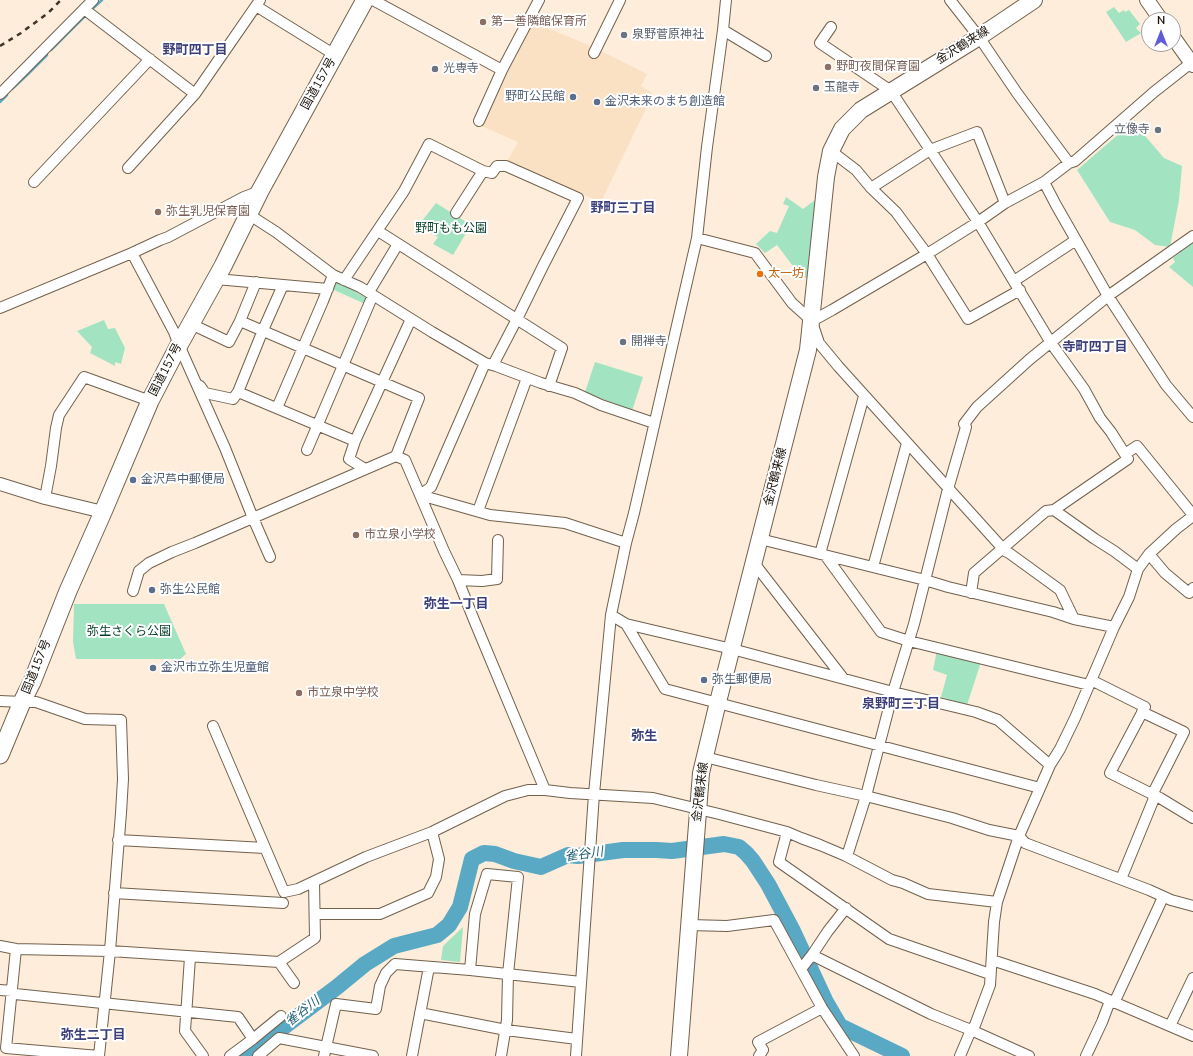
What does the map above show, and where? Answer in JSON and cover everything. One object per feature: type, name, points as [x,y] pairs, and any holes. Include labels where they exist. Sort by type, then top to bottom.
[{"type":"highway","name":"国道157号","points":[[0,755],[32,682],[68,591],[150,401],[216,279],[260,191],[365,0]]},
{"type":"main road","name":"金沢鶴来線","points":[[679,1056],[701,773],[808,350],[821,275],[826,177],[831,151],[842,129],[861,110],[979,37],[1034,0]]},
{"type":"main road","points":[[1147,0],[1155,12]]},
{"type":"main road","points":[[1181,48],[1192,64]]},
{"type":"street","points":[[2,89],[93,0]]},
{"type":"street","points":[[373,0],[502,70]]},
{"type":"street","points":[[479,121],[502,70],[538,0]]},
{"type":"street","points":[[594,53],[620,0]]},
{"type":"street","points":[[576,1056],[594,794],[611,615],[626,543],[697,238],[726,0]]},
{"type":"street","points":[[950,0],[979,37],[1069,164]]},
{"type":"street","points":[[128,168],[195,94],[258,3],[335,55]]},
{"type":"street","points":[[84,9],[195,94]]},
{"type":"street","points":[[831,27],[820,43],[891,91],[978,222],[1051,342],[1084,389],[1100,418],[1126,454],[1128,460],[1054,510],[1046,511],[974,573],[971,593]]},
{"type":"street","points":[[723,30],[766,56]]},
{"type":"street","points":[[34,182],[150,59]]},
{"type":"street","points":[[812,321],[927,254],[978,222],[1004,203],[1044,182],[1075,161],[1154,92],[1192,64]]},
{"type":"street","points":[[871,188],[930,150],[977,132],[1004,203]]},
{"type":"street","points":[[344,280],[404,191],[429,144],[483,170],[492,173],[497,166],[506,166],[578,198],[517,319],[489,364],[431,487],[420,495]]},
{"type":"street","points":[[831,151],[856,170],[871,188],[896,212],[927,254],[968,319],[1020,290]]},
{"type":"street","points":[[456,213],[483,170]]},
{"type":"street","points":[[1044,182],[1108,296],[1166,385],[1193,417]]},
{"type":"street","points":[[0,308],[168,237],[244,197],[260,191]]},
{"type":"street","points":[[248,214],[276,232],[334,275],[360,287],[410,319],[489,364],[549,386],[575,393],[601,405],[654,423]]},
{"type":"street","points":[[378,231],[562,348],[549,386]]},
{"type":"street","points":[[846,856],[866,796],[878,745],[909,641],[965,425],[977,407],[1051,342],[1108,296],[1193,236]]},
{"type":"street","points":[[697,238],[755,253],[792,302],[812,321],[819,343],[864,396],[1002,549],[1060,590],[1074,619]]},
{"type":"street","points":[[1014,281],[1076,240]]},
{"type":"street","points":[[307,450],[371,294],[398,244]]},
{"type":"street","points":[[132,253],[174,332],[225,448],[270,557]]},
{"type":"street","points":[[277,408],[334,275]]},
{"type":"street","points":[[216,279],[328,289]]},
{"type":"street","points":[[191,324],[229,342],[240,321],[256,282]]},
{"type":"street","points":[[193,376],[205,393],[233,399],[238,392],[283,285]]},
{"type":"street","points":[[365,469],[348,459],[410,319]]},
{"type":"street","points":[[133,591],[140,571],[149,563],[396,456],[419,398],[343,364],[240,321]]},
{"type":"street","points":[[45,498],[52,466],[56,428],[59,415],[84,377],[150,401]]},
{"type":"street","points":[[478,511],[527,378]]},
{"type":"street","points":[[238,392],[355,441]]},
{"type":"street","points":[[822,555],[864,396]]},
{"type":"street","points":[[873,567],[906,443]]},
{"type":"street","points":[[960,1056],[971,1030],[975,1025],[990,985],[994,922],[997,902],[1019,836],[1050,765],[1066,737],[1114,627],[1129,597],[1138,569],[1149,554],[1176,529],[1193,516],[1137,446],[1126,454]]},
{"type":"street","points":[[396,456],[405,460],[458,580],[545,790]]},
{"type":"street","points":[[0,484],[45,498],[103,512]]},
{"type":"street","points":[[420,495],[490,515],[565,523],[626,543]]},
{"type":"street","points":[[1054,510],[1138,569]]},
{"type":"street","points":[[760,539],[925,580],[948,588],[1052,612],[1074,619],[1114,627]]},
{"type":"street","points":[[458,580],[482,581],[497,579],[498,540]]},
{"type":"street","points":[[1149,554],[1165,572],[1189,592],[1193,588]]},
{"type":"street","points":[[822,555],[881,632],[909,641],[1090,683],[1145,706],[1110,773],[1154,795],[1193,818]]},
{"type":"street","points":[[754,563],[842,678]]},
{"type":"street","points":[[611,615],[626,624],[732,649],[893,692],[976,712],[998,720],[1050,765]]},
{"type":"street","points":[[626,624],[665,689],[1040,788]]},
{"type":"street","points":[[0,701],[36,702],[85,719],[121,720],[123,780],[110,951],[99,1056],[6,1048],[16,949]]},
{"type":"street","points":[[1121,879],[1154,795],[1184,732],[1142,712]]},
{"type":"street","points":[[213,726],[284,892],[298,889],[366,857],[432,832],[505,796],[528,790],[545,790],[570,794],[653,798],[787,832],[820,844],[892,880],[928,894],[997,902]]},
{"type":"street","points":[[705,757],[952,818],[989,830],[1019,836],[1025,843],[1121,879],[1163,897],[1193,906]]},
{"type":"street","points":[[315,914],[380,914],[428,893],[436,877],[439,858],[432,832]]},
{"type":"street","points":[[787,832],[779,862],[890,939],[990,974]]},
{"type":"street","points":[[118,840],[265,848]]},
{"type":"street","points":[[470,970],[475,914],[487,874],[518,877],[508,974],[506,1030],[501,1056]]},
{"type":"street","points":[[0,946],[16,949],[110,951],[280,962],[315,938],[314,882]]},
{"type":"street","points":[[114,892],[283,903]]},
{"type":"street","points":[[1086,1056],[1163,897]]},
{"type":"street","points":[[802,968],[846,908]]},
{"type":"street","points":[[689,925],[727,926],[774,920],[802,968],[822,1008],[854,1056]]},
{"type":"street","points":[[190,956],[185,1031],[203,1056]]},
{"type":"street","points":[[812,956],[931,1014],[1029,1056]]},
{"type":"street","points":[[992,960],[1095,994],[1193,1036]]},
{"type":"street","points":[[280,962],[294,983]]},
{"type":"street","points":[[325,1052],[336,1004],[376,1009],[380,986],[386,973],[395,964],[470,970],[581,982]]},
{"type":"street","points":[[412,1056],[429,967]]},
{"type":"street","points":[[1170,1026],[1193,978]]},
{"type":"street","points":[[0,990],[12,991],[15,994],[238,1016],[253,1039]]},
{"type":"street","points":[[759,1056],[763,1050],[758,1042],[822,1008]]},
{"type":"street","points":[[420,1013],[506,1030],[577,1039]]},
{"type":"street","points":[[230,1056],[281,1016]]},
{"type":"street","points":[[258,1056],[279,1038],[325,1052],[373,1056]]},
{"type":"shaded area","points":[[533,22],[593,47],[647,74],[641,86],[653,94],[601,202],[507,162],[518,142],[481,126]]},
{"type":"green space","points":[[1114,7],[1119,13],[1124,10],[1125,12],[1129,10],[1140,24],[1136,28],[1141,33],[1126,42],[1106,12]]},
{"type":"green space","points":[[1135,120],[1140,130],[1164,158],[1182,166],[1179,200],[1170,247],[1155,245],[1135,230],[1110,222],[1077,170]]},
{"type":"green space","points":[[786,197],[803,209],[815,200],[808,279],[799,274],[777,245],[765,253],[756,244],[770,231],[777,233],[789,206],[783,204]]},
{"type":"green space","name":"野町もも公園","points":[[436,203],[471,225],[453,255],[433,244],[438,237],[418,226]]},
{"type":"green space","points":[[1193,242],[1193,287],[1169,267],[1175,262],[1173,258]]},
{"type":"green space","points":[[338,282],[365,297],[365,304],[332,289]]},
{"type":"green space","points":[[104,320],[108,329],[115,328],[125,348],[121,364],[115,362],[115,366],[90,353],[92,347],[77,331]]},
{"type":"green space","points":[[595,362],[643,377],[632,411],[585,392]]},
{"type":"green space","name":"弥生さくら公園","points":[[74,604],[164,604],[186,654],[180,659],[76,659],[73,642]]},
{"type":"green space","points":[[937,650],[981,662],[967,705],[941,697],[947,675],[933,670]]},
{"type":"green space","points":[[463,927],[460,962],[441,960],[443,946]]},
{"type":"waterway","points":[[91,10],[102,0]]},
{"type":"waterway","points":[[51,50],[86,15]]},
{"type":"waterway","points":[[12,89],[47,55]]},
{"type":"waterway","points":[[0,102],[7,95]]},
{"type":"waterway","name":"雀谷川","points":[[245,1056],[337,987],[365,964],[394,946],[437,935],[449,925],[460,907],[472,859],[484,853],[495,854],[514,861],[541,867],[568,855],[578,856],[623,850],[672,851],[724,844],[739,847],[746,853],[768,884],[793,931],[826,1002],[840,1026],[902,1056]]},
{"type":"railway","points":[[0,46],[48,13],[61,0]]},
{"type":"place","name":"第一善隣館保育所","points":[[483,22]]},
{"type":"place","name":"泉野菅原神社","points":[[624,35]]},
{"type":"place","name":"野町夜間保育園","points":[[828,67]]},
{"type":"place","name":"光専寺","points":[[435,69]]},
{"type":"place","name":"玉龍寺","points":[[816,88]]},
{"type":"place","name":"野町公民館","points":[[573,97]]},
{"type":"place","name":"金沢未来のまち創造館","points":[[597,102]]},
{"type":"place","name":"立像寺","points":[[1158,130]]},
{"type":"place","name":"弥生乳児保育園","points":[[158,212]]},
{"type":"place","name":"太一坊","points":[[760,274]]},
{"type":"place","name":"開禅寺","points":[[623,342]]},
{"type":"place","name":"金沢芦中郵便局","points":[[133,480]]},
{"type":"place","name":"市立泉小学校","points":[[356,535]]},
{"type":"place","name":"弥生公民館","points":[[152,590]]},
{"type":"place","name":"金沢市立弥生児童館","points":[[153,668]]},
{"type":"place","name":"弥生郵便局","points":[[704,680]]},
{"type":"place","name":"市立泉中学校","points":[[299,693]]},
{"type":"district","name":"野町四丁目","points":[[195,51]]},
{"type":"district","name":"野町三丁目","points":[[623,209]]},
{"type":"district","name":"寺町四丁目","points":[[1095,348]]},
{"type":"district","name":"弥生一丁目","points":[[456,605]]},
{"type":"district","name":"泉野町三丁目","points":[[901,705]]},
{"type":"district","name":"弥生","points":[[644,737]]},
{"type":"district","name":"弥生二丁目","points":[[93,1036]]}]
